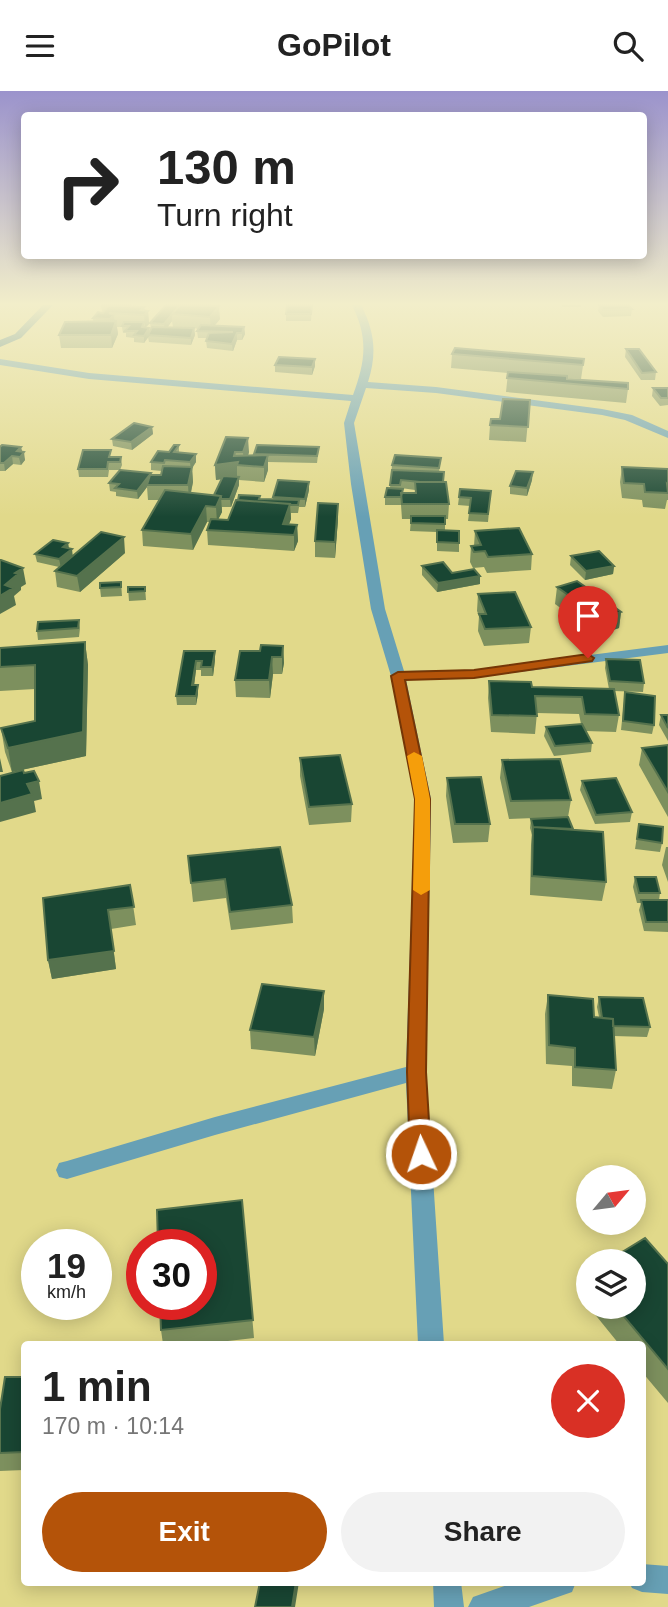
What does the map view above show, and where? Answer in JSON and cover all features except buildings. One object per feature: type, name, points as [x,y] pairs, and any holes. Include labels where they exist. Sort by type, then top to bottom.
[{"type":"street","points":[[87,376],[360,392],[436,390],[628,417],[668,435]]},
{"type":"street","points":[[365,376],[349,423],[357,484],[378,609],[398,676],[423,799],[416,1072],[431,1341]]},
{"type":"street","points":[[398,676],[474,674],[668,649]]},
{"type":"street","points":[[67,1170],[215,1126],[416,1072]]},
{"type":"street","points":[[646,1578],[668,1580]]},
{"type":"street","points":[[447,1586],[449,1607]]},
{"type":"street","points":[[483,1607],[549,1586]]},
{"type":"slow traffic","points":[[414,756],[423,799],[421,890]]},
{"type":"route","points":[[421,1154],[416,1072],[423,799],[398,676],[474,674],[588,658]]}]
